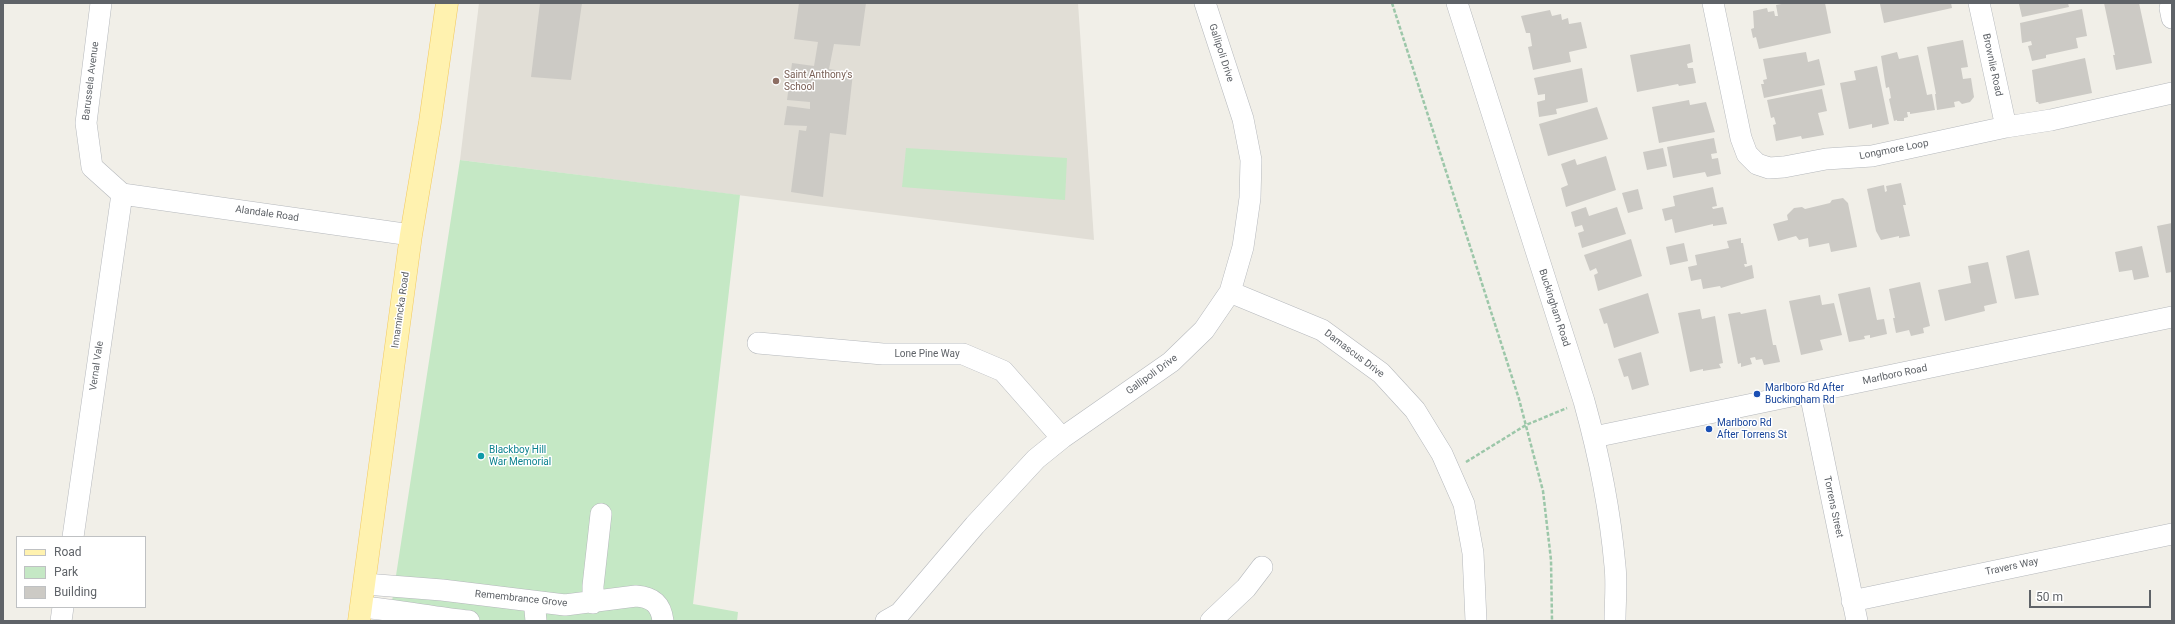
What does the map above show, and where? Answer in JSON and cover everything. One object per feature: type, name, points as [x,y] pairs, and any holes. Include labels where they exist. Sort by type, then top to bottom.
[{"type":"main road","name":"Innamincka Road","points":[[360,616],[412,235],[447,3]]},
{"type":"street","name":"Barussela Avenue","points":[[101,3],[86,123],[92,167],[122,194]]},
{"type":"street","name":"Gallipoli Drive","points":[[897,618],[975,525],[1031,464],[1062,438],[1171,362],[1204,330],[1230,292],[1243,246],[1250,198],[1251,160],[1243,119],[1205,3]]},
{"type":"street","name":"Buckingham Road","points":[[1457,3],[1584,401],[1594,437],[1607,505],[1616,568],[1615,621]]},
{"type":"street","name":"Longmore Loop","points":[[1713,3],[1742,138],[1747,154],[1757,164],[1770,168],[1784,167],[1826,159],[1872,156],[2006,127],[2051,120],[2172,93]]},
{"type":"street","name":"Brownlie Road","points":[[1979,3],[2006,127]]},
{"type":"street","name":"Alandale Road","points":[[122,194],[412,235]]},
{"type":"street","name":"Vernal Vale","points":[[73,536],[122,194]]},
{"type":"street","name":"Damascus Drive","points":[[1230,292],[1322,330],[1381,373],[1415,410],[1442,454],[1464,504],[1473,553],[1476,621]]},
{"type":"street","name":"Marlboro Road","points":[[1594,437],[2172,317]]},
{"type":"street","name":"Lone Pine Way","points":[[758,343],[883,354],[963,354],[1003,371],[1062,438]]},
{"type":"street","name":"Torrens Street","points":[[1810,393],[1857,621]]},
{"type":"street","points":[[593,602],[593,586],[601,514]]},
{"type":"street","name":"Travers Way","points":[[1852,601],[2172,534]]},
{"type":"street","points":[[1211,621],[1246,588],[1262,567]]},
{"type":"street","name":"Remembrance Grove","points":[[365,584],[442,590],[538,612],[565,605],[636,596],[647,597],[656,603],[661,610],[663,621]]},
{"type":"street","points":[[61,621],[63,608]]},
{"type":"street","points":[[360,616],[407,611],[426,616],[468,621]]},
{"type":"path","points":[[1392,3],[1526,425],[1543,492],[1551,560],[1552,621]]},
{"type":"path","points":[[1462,464],[1526,425],[1584,401]]},
{"type":"shaded area","name":"Saint Anthony's School","points":[[479,3],[1078,3],[1094,240],[460,160]]},
{"type":"green space","points":[[906,148],[1067,158],[1065,200],[902,187]]},
{"type":"green space","points":[[460,160],[740,195],[693,604],[738,612],[737,621],[389,621]]},
{"type":"building","points":[[540,3],[582,3],[571,80],[531,77]]},
{"type":"building","points":[[799,3],[866,3],[860,46],[834,44],[829,69],[853,73],[846,135],[830,133],[823,197],[791,192],[799,130],[806,131],[807,126],[784,125],[787,106],[810,109],[810,102],[787,100],[792,63],[814,66],[818,42],[794,39]]},
{"type":"building","points":[[1787,3],[1825,3],[1831,33],[1759,49],[1756,37],[1753,38],[1751,29],[1754,28],[1753,11],[1767,8],[1768,12],[1774,11],[1775,16],[1778,16],[1776,5]]},
{"type":"building","points":[[1951,3],[1952,8],[1884,23],[1880,4]]},
{"type":"building","points":[[2068,3],[2069,7],[2022,17],[2019,4]]},
{"type":"building","points":[[2104,3],[2139,3],[2152,63],[2116,70],[2113,55],[2115,55]]},
{"type":"building","points":[[2082,9],[2087,36],[2076,38],[2078,48],[2046,55],[2046,58],[2032,61],[2028,46],[2032,45],[2031,41],[2022,43],[2020,23]]},
{"type":"building","points":[[1550,10],[1552,16],[1561,14],[1562,20],[1568,18],[1569,24],[1581,22],[1587,48],[1569,52],[1571,62],[1533,70],[1528,47],[1532,46],[1530,33],[1526,33],[1521,16]]},
{"type":"building","points":[[1963,40],[1968,67],[1961,68],[1963,79],[1971,78],[1974,97],[1970,102],[1962,104],[1959,101],[1954,102],[1955,107],[1937,110],[1936,94],[1927,47]]},
{"type":"building","points":[[1690,44],[1693,62],[1687,64],[1688,68],[1693,68],[1696,83],[1679,86],[1678,84],[1637,92],[1630,55]]},
{"type":"building","points":[[1806,52],[1808,62],[1819,59],[1825,85],[1764,98],[1761,84],[1764,84],[1763,80],[1767,79],[1763,59]]},
{"type":"building","points":[[1897,52],[1899,59],[1918,55],[1927,95],[1932,94],[1935,110],[1910,114],[1910,112],[1907,112],[1908,117],[1904,118],[1904,121],[1894,121],[1889,99],[1891,98],[1889,87],[1886,88],[1881,56]]},
{"type":"building","points":[[2085,58],[2092,93],[2039,104],[2036,102],[2032,70]]},
{"type":"building","points":[[1877,66],[1889,124],[1872,128],[1872,124],[1849,129],[1840,83],[1856,80],[1854,71]]},
{"type":"building","points":[[1582,68],[1588,102],[1556,109],[1557,114],[1539,117],[1537,102],[1545,100],[1545,94],[1538,95],[1534,78]]},
{"type":"building","points":[[1822,89],[1827,111],[1818,113],[1824,135],[1802,139],[1801,136],[1776,141],[1773,125],[1776,124],[1774,117],[1771,118],[1767,100]]},
{"type":"building","points":[[1689,100],[1690,105],[1706,102],[1715,132],[1659,143],[1652,107]]},
{"type":"building","points":[[1597,107],[1608,139],[1548,156],[1539,124]]},
{"type":"building","points":[[1714,138],[1717,153],[1711,154],[1712,159],[1718,158],[1721,174],[1707,177],[1705,172],[1673,178],[1667,147]]},
{"type":"building","points":[[1663,148],[1667,166],[1647,170],[1643,152]]},
{"type":"building","points":[[1606,156],[1616,190],[1566,207],[1561,188],[1568,185],[1561,164],[1575,159],[1577,165]]},
{"type":"building","points":[[1901,183],[1906,205],[1903,205],[1910,236],[1899,238],[1899,236],[1881,240],[1876,231],[1867,189],[1884,185],[1885,192],[1887,191],[1886,186]]},
{"type":"building","points":[[1713,187],[1717,206],[1712,207],[1713,209],[1723,207],[1727,224],[1713,226],[1713,224],[1675,233],[1672,219],[1665,221],[1662,209],[1675,206],[1673,196]]},
{"type":"building","points":[[1638,189],[1643,209],[1628,213],[1622,193]]},
{"type":"building","points":[[1843,198],[1848,203],[1857,247],[1831,252],[1829,243],[1809,247],[1808,238],[1799,240],[1796,236],[1778,241],[1773,224],[1788,220],[1787,215],[1794,208],[1802,207],[1805,209]]},
{"type":"building","points":[[1586,207],[1589,216],[1617,207],[1626,234],[1582,248],[1578,233],[1584,231],[1582,225],[1575,227],[1571,212]]},
{"type":"building","points":[[2172,223],[2172,272],[2166,273],[2157,226]]},
{"type":"building","points":[[1741,238],[1747,264],[1744,264],[1745,267],[1752,265],[1754,278],[1721,288],[1720,286],[1703,289],[1701,279],[1691,281],[1688,267],[1697,265],[1695,255],[1729,248],[1727,241]]},
{"type":"building","points":[[1631,239],[1642,276],[1598,291],[1594,275],[1598,273],[1596,268],[1590,271],[1584,255]]},
{"type":"building","points":[[1684,243],[1688,261],[1670,265],[1666,247]]},
{"type":"building","points":[[2142,246],[2149,277],[2134,280],[2132,270],[2119,272],[2115,252]]},
{"type":"building","points":[[2029,250],[2039,295],[2015,299],[2006,256]]},
{"type":"building","points":[[1988,262],[1997,303],[1984,306],[1985,311],[1945,321],[1938,290],[1971,283],[1968,266]]},
{"type":"building","points":[[1920,282],[1930,326],[1923,328],[1924,333],[1911,336],[1909,330],[1896,333],[1893,318],[1895,318],[1889,289]]},
{"type":"building","points":[[1870,287],[1877,320],[1884,319],[1887,334],[1870,338],[1870,335],[1864,336],[1865,339],[1849,342],[1838,294]]},
{"type":"building","points":[[1648,293],[1659,333],[1614,348],[1607,323],[1604,324],[1599,309]]},
{"type":"building","points":[[1820,295],[1822,305],[1834,303],[1842,335],[1820,340],[1823,350],[1801,355],[1789,301]]},
{"type":"building","points":[[1700,309],[1702,319],[1715,316],[1723,363],[1719,364],[1721,368],[1703,371],[1703,369],[1690,372],[1678,313]]},
{"type":"building","points":[[1766,309],[1773,345],[1776,345],[1780,362],[1764,365],[1762,359],[1756,360],[1755,357],[1750,358],[1752,364],[1741,367],[1741,363],[1738,364],[1728,314],[1740,312],[1741,314]]},
{"type":"building","points":[[1641,352],[1649,385],[1632,390],[1628,376],[1624,377],[1618,359]]},
{"type":"place","name":"Saint Anthony's School","points":[[776,81]]},
{"type":"place","name":"Marlboro Rd After Buckingham Rd","points":[[1757,394]]},
{"type":"place","name":"Marlboro Rd After Torrens St","points":[[1709,429]]},
{"type":"place","name":"Blackboy Hill War Memorial","points":[[481,456]]}]
